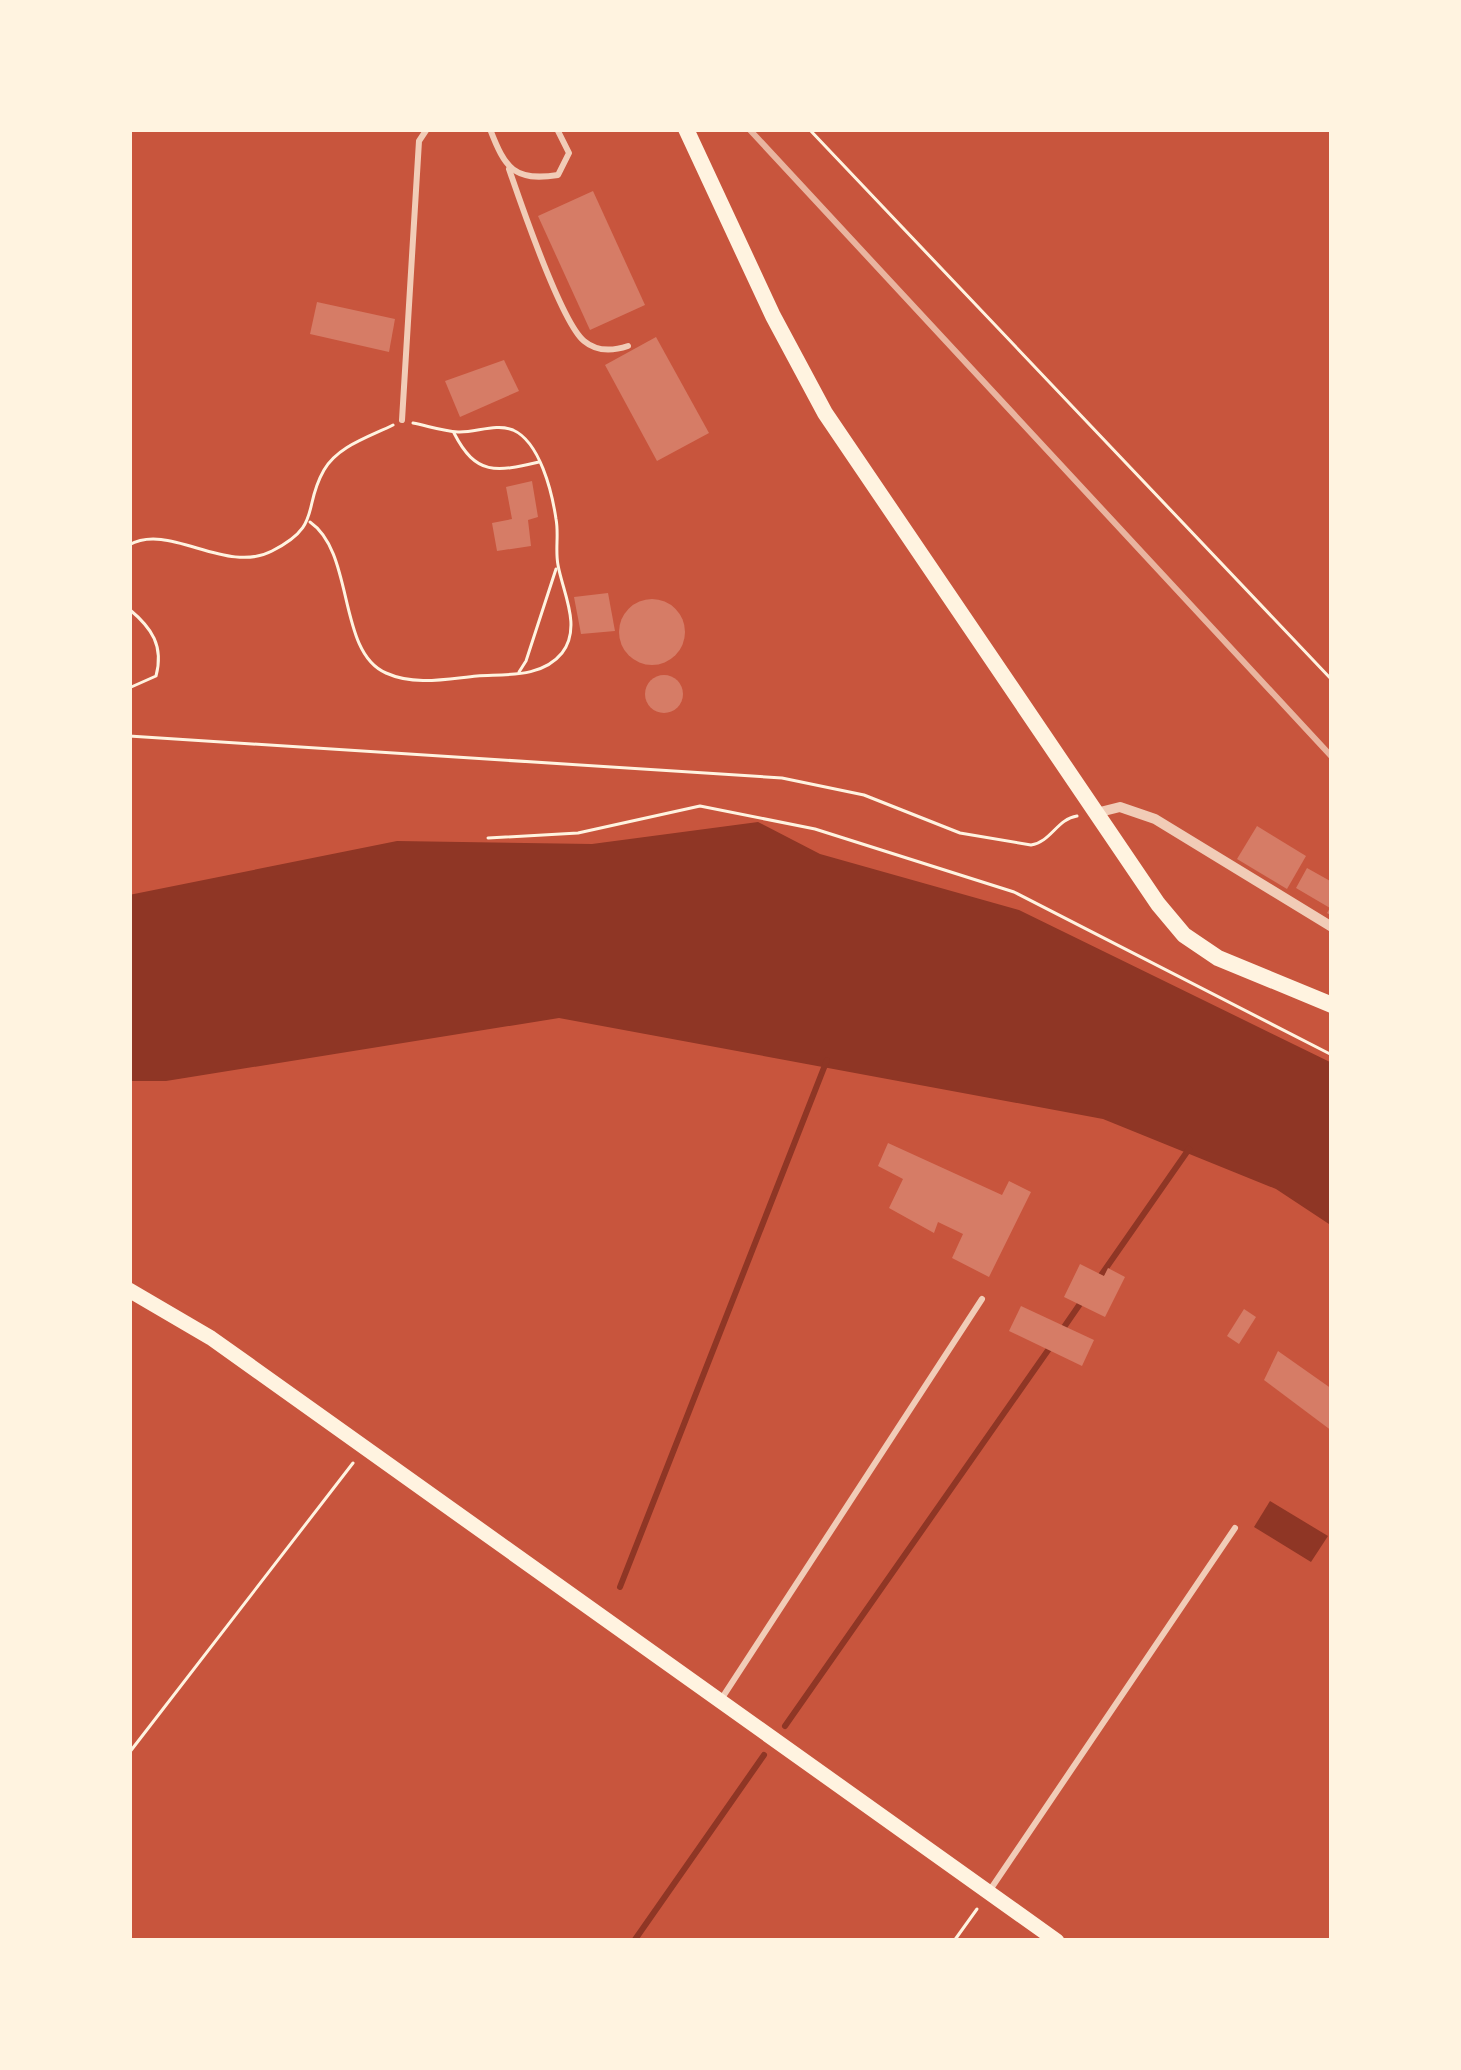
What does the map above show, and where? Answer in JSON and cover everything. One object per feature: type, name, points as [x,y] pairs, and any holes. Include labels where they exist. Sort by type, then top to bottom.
[{"type":"main road","points":[[686,129],[773,316],[825,413],[1184,935],[1218,958],[1332,1005]]},
{"type":"main road","points":[[129,1290],[211,1338],[1057,1941]]},
{"type":"street","points":[[1096,813],[1120,807],[1155,819],[1332,928]]},
{"type":"lane","points":[[402,420],[419,141],[427,129]]},
{"type":"lane","points":[[490,129],[573,327],[591,346],[612,351],[628,346]]},
{"type":"lane","points":[[509,169],[531,180],[558,176],[568,153],[557,129]]},
{"type":"lane","points":[[720,1702],[982,1299]]},
{"type":"lane","points":[[988,1893],[1235,1528]]},
{"type":"path","points":[[809,129],[1332,680]]},
{"type":"path","points":[[129,544],[158,539],[236,559],[254,558],[275,550],[310,522],[325,468],[347,447],[402,420],[453,431],[512,430],[539,461],[556,518],[558,565],[571,640],[550,665],[518,674],[410,680],[383,672],[366,659],[333,556],[322,530],[310,522]]},
{"type":"path","points":[[453,431],[464,452],[484,468],[506,470],[539,461]]},
{"type":"path","points":[[518,674],[558,565]]},
{"type":"path","points":[[129,609],[147,624],[161,658],[156,676],[129,688]]},
{"type":"path","points":[[129,736],[782,778],[864,796],[960,833],[1031,845],[1042,843],[1068,818],[1096,813]]},
{"type":"path","points":[[488,838],[578,833],[700,806],[815,829],[1014,892],[1332,1055]]},
{"type":"path","points":[[129,1753],[365,1448]]},
{"type":"path","points":[[955,1941],[988,1893]]},
{"type":"shaded area","points":[[758,822],[820,854],[1019,910],[1332,1063],[1332,1226],[1276,1189],[1103,1119],[559,1018],[166,1081],[129,1081],[129,895],[397,841],[592,844]]},
{"type":"shaded area","points":[[1270,1501],[1328,1536],[1311,1562],[1254,1527]]},
{"type":"building","points":[[593,191],[645,305],[590,330],[538,216]]},
{"type":"building","points":[[317,302],[395,319],[389,352],[310,334]]},
{"type":"building","points":[[656,337],[709,433],[657,461],[605,365]]},
{"type":"building","points":[[504,360],[519,391],[460,417],[445,381]]},
{"type":"building","points":[[532,481],[538,517],[528,520],[531,546],[497,551],[492,523],[512,519],[506,487]]},
{"type":"building","points":[[608,593],[615,631],[581,634],[574,597]]},
{"type":"building","points":[[652,599],[676,608],[685,632],[676,656],[652,665],[628,656],[619,632],[628,608]]},
{"type":"building","points":[[664,675],[677,681],[683,694],[677,707],[664,713],[651,707],[645,694],[651,681]]},
{"type":"building","points":[[1257,826],[1306,856],[1287,889],[1237,859]]},
{"type":"building","points":[[1307,868],[1332,882],[1332,916],[1327,913],[1330,908],[1296,888]]},
{"type":"building","points":[[888,1143],[1002,1195],[1009,1181],[1031,1192],[989,1277],[952,1258],[963,1234],[938,1222],[934,1233],[889,1208],[903,1179],[878,1166]]},
{"type":"building","points":[[1080,1264],[1104,1276],[1108,1268],[1125,1277],[1105,1317],[1064,1297]]},
{"type":"building","points":[[1021,1306],[1094,1340],[1082,1366],[1009,1331]]},
{"type":"building","points":[[1244,1309],[1256,1317],[1239,1344],[1227,1336]]},
{"type":"building","points":[[1278,1351],[1332,1389],[1332,1431],[1264,1380]]},
{"type":"waterway","points":[[620,1587],[827,1060]]},
{"type":"waterway","points":[[1097,1281],[1189,1149]]},
{"type":"waterway","points":[[1062,1330],[1082,1301]]},
{"type":"waterway","points":[[785,1726],[1051,1346]]},
{"type":"waterway","points":[[634,1941],[764,1755]]},
{"type":"railway","points":[[749,129],[1332,757]]}]
